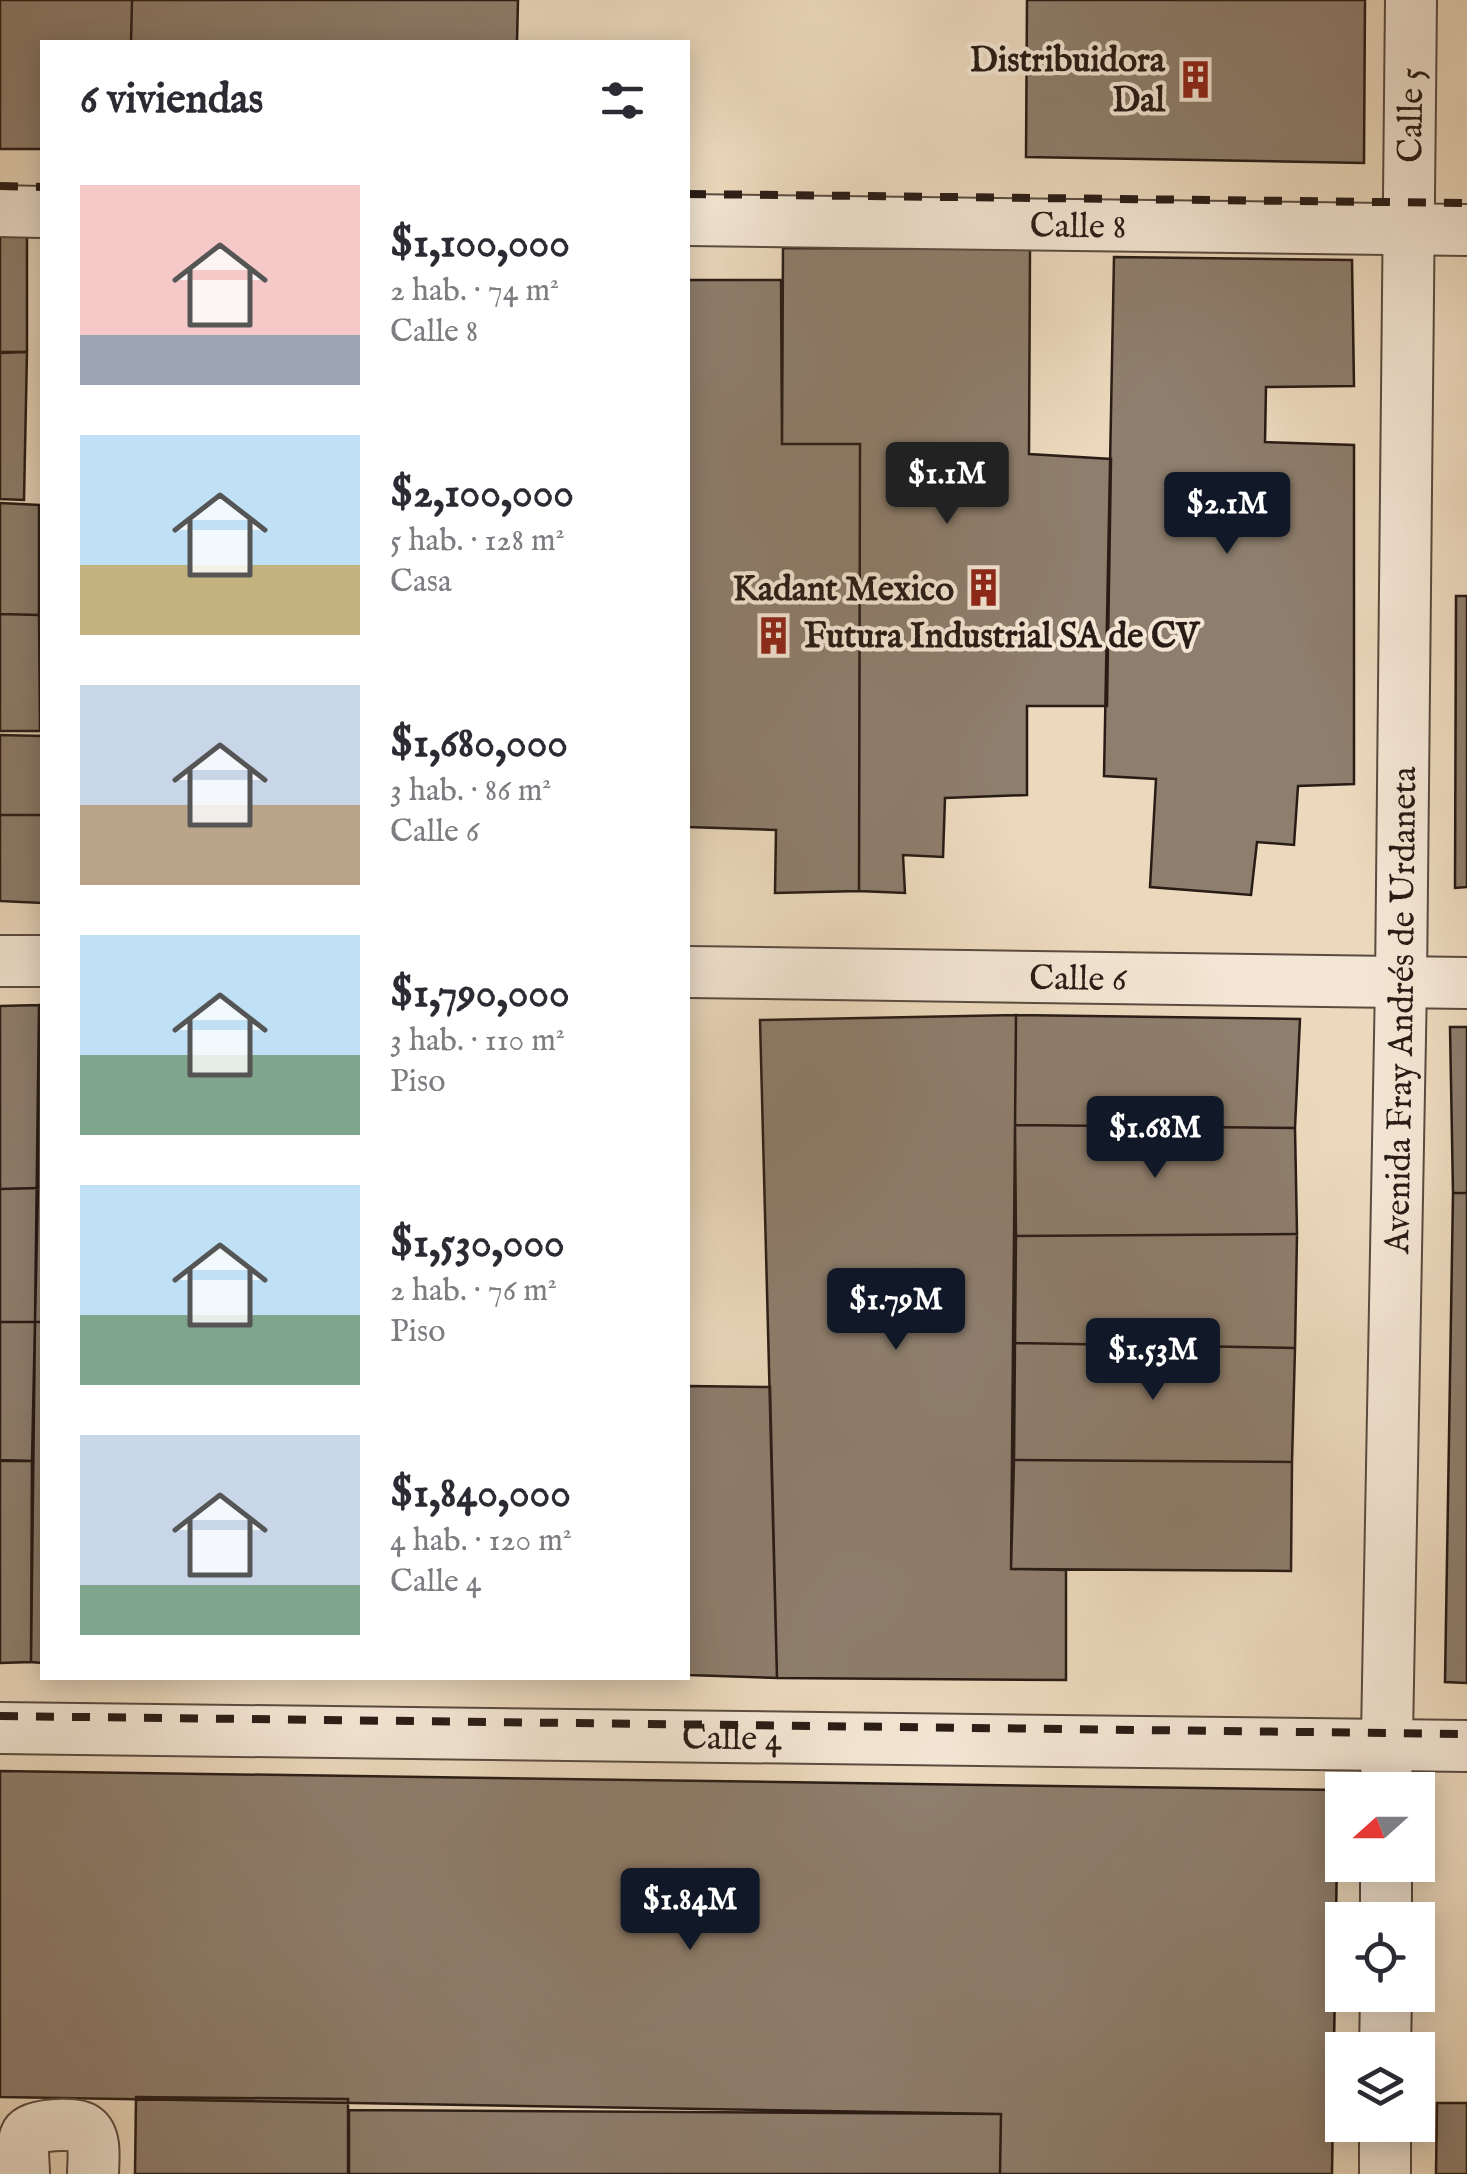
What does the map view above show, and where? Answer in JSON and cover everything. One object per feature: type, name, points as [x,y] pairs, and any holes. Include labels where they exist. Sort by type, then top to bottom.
[{"type":"street","name":"Calle 5","points":[[1409,230],[1412,0]]},
{"type":"street","points":[[0,212],[40,212]]},
{"type":"street","name":"Calle 8","points":[[690,220],[1467,230]]},
{"type":"street","name":"Avenida Fray Andrés de Urdaneta","points":[[1386,1768],[1401,983],[1409,230]]},
{"type":"street","points":[[0,960],[40,961]]},
{"type":"street","name":"Calle 6","points":[[690,972],[1467,984]]},
{"type":"street","name":"Calle 4","points":[[0,1728],[1386,1768],[1467,1746]]},
{"type":"street","points":[[24,2174],[24,2138],[28,2130],[35,2126],[78,2126],[91,2137],[93,2174]]},
{"type":"street","points":[[1385,2142],[1385,2174]]},
{"type":"building","points":[[0,0],[132,0],[131,40],[40,40],[40,149],[0,149]]},
{"type":"building","points":[[132,0],[518,0],[517,40],[131,40]]},
{"type":"building","name":"Distribuidora Dal","points":[[1027,0],[1365,0],[1364,163],[1026,157]]},
{"type":"building","points":[[0,233],[27,234],[27,352],[0,352]]},
{"type":"building","name":"Kadant Mexico","points":[[783,248],[1030,249],[1029,454],[1111,459],[1107,706],[1027,706],[1027,795],[945,798],[943,857],[903,855],[905,893],[859,891],[860,444],[782,444]]},
{"type":"building","points":[[1114,257],[1352,260],[1354,386],[1266,387],[1265,442],[1354,445],[1354,784],[1298,786],[1294,845],[1257,842],[1251,895],[1150,887],[1156,779],[1104,776]]},
{"type":"building","name":"Futura Industrial SA de CV","points":[[690,280],[781,280],[782,444],[860,444],[859,891],[775,893],[776,830],[690,827]]},
{"type":"building","points":[[27,352],[24,500],[0,499],[0,353]]},
{"type":"building","points":[[0,503],[39,505],[39,615],[0,614]]},
{"type":"building","points":[[1456,596],[1467,596],[1467,887],[1455,888]]},
{"type":"building","points":[[0,614],[39,615],[40,731],[0,731]]},
{"type":"building","points":[[0,735],[40,736],[40,815],[0,815]]},
{"type":"building","points":[[0,815],[40,815],[40,903],[0,901]]},
{"type":"building","points":[[39,1005],[38,1188],[0,1189],[0,1006]]},
{"type":"building","points":[[39,1005],[40,1005],[40,1322],[35,1322]]},
{"type":"building","points":[[1016,1015],[1300,1019],[1295,1128],[1015,1125]]},
{"type":"building","points":[[1016,1015],[1011,1569],[1066,1570],[1066,1680],[777,1678],[760,1020]]},
{"type":"building","points":[[1450,1027],[1467,1027],[1467,1193],[1453,1193]]},
{"type":"building","points":[[1015,1125],[1295,1128],[1297,1234],[1016,1236]]},
{"type":"building","points":[[38,1188],[35,1322],[0,1322],[0,1189]]},
{"type":"building","points":[[1453,1193],[1467,1193],[1467,1683],[1445,1682]]},
{"type":"building","points":[[1297,1234],[1295,1348],[1015,1343],[1016,1236]]},
{"type":"building","points":[[0,1322],[35,1322],[32,1461],[0,1460]]},
{"type":"building","points":[[35,1322],[40,1322],[40,1663],[31,1662]]},
{"type":"building","points":[[1015,1343],[1295,1348],[1292,1462],[1014,1460]]},
{"type":"building","points":[[690,1386],[770,1387],[777,1678],[690,1675]]},
{"type":"building","points":[[1014,1460],[1292,1462],[1291,1571],[1011,1569]]},
{"type":"building","points":[[0,1461],[32,1461],[31,1662],[0,1663]]},
{"type":"building","points":[[0,1771],[1325,1790],[1325,1882],[1337,1882],[1336,1902],[1325,1902],[1325,2012],[1335,2012],[1334,2032],[1325,2032],[1325,2142],[1332,2142],[1332,2174],[1000,2174],[1001,2114],[0,2097]]},
{"type":"building","points":[[136,2097],[348,2099],[348,2174],[135,2174]]},
{"type":"building","points":[[1437,2103],[1467,2103],[1467,2174],[1436,2174]]},
{"type":"building","points":[[349,2110],[1001,2114],[1000,2174],[349,2174]]},
{"type":"railway","points":[[0,186],[40,187]]},
{"type":"railway","points":[[690,194],[1467,203]]},
{"type":"railway","points":[[0,1716],[1467,1734]]},
{"type":"place","name":"Distribuidora Dal","points":[[1195,79]]},
{"type":"place","name":"Kadant Mexico","points":[[984,588]]},
{"type":"place","name":"Futura Industrial SA de CV","points":[[774,635]]}]
